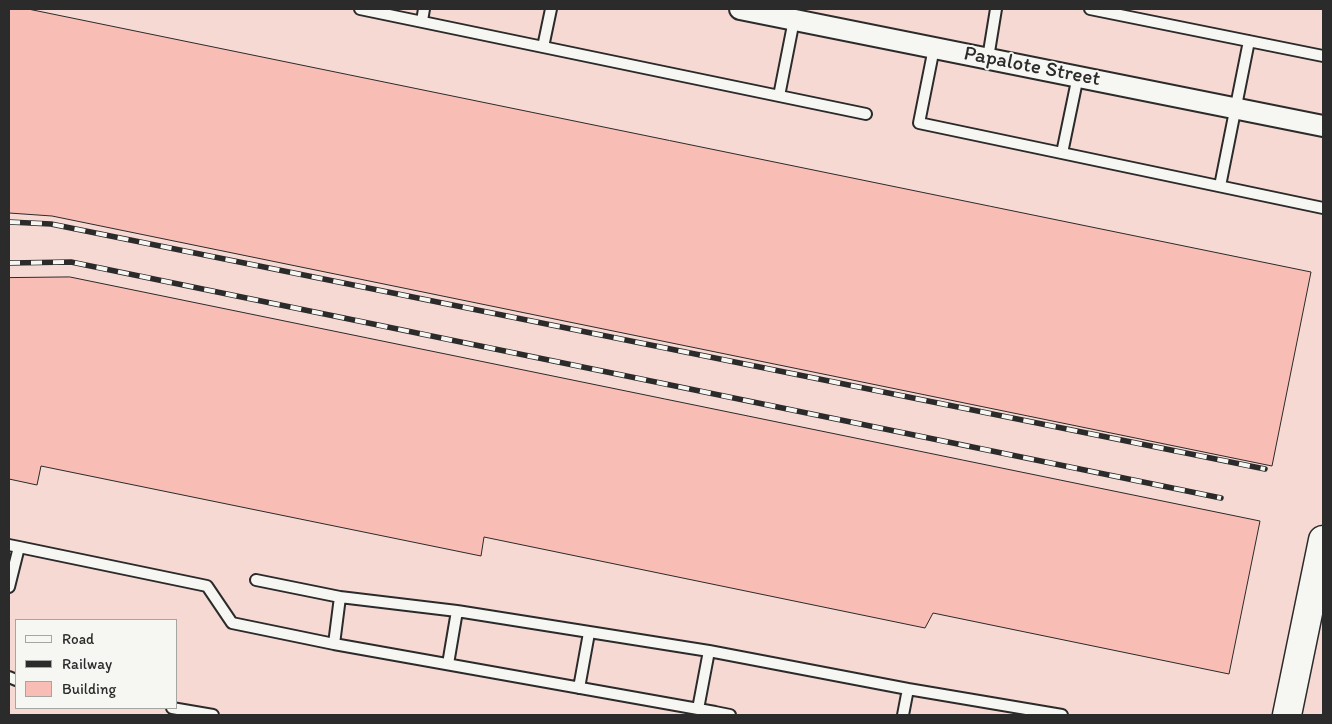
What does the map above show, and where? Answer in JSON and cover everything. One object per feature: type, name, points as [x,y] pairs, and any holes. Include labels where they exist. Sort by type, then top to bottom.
[{"type":"street","name":"Papalote Street","points":[[740,9],[767,11],[794,20],[1323,126]]},
{"type":"street","points":[[1287,715],[1323,540]]},
{"type":"lane","points":[[360,9],[866,114]]},
{"type":"lane","points":[[422,22],[424,9]]},
{"type":"lane","points":[[544,47],[551,9]]},
{"type":"lane","points":[[988,58],[996,9]]},
{"type":"lane","points":[[1090,9],[1323,56]]},
{"type":"lane","points":[[779,96],[794,20]]},
{"type":"lane","points":[[1220,186],[1249,41]]},
{"type":"lane","points":[[934,48],[919,123],[1323,208]]},
{"type":"lane","points":[[1062,153],[1078,76]]},
{"type":"lane","points":[[9,587],[14,546],[207,586],[232,623],[334,644],[698,709],[715,714],[730,715]]},
{"type":"lane","points":[[256,580],[340,597],[458,611],[709,652],[1062,715]]},
{"type":"lane","points":[[334,644],[340,597]]},
{"type":"lane","points":[[448,664],[458,611]]},
{"type":"lane","points":[[579,688],[589,633]]},
{"type":"lane","points":[[698,709],[709,652]]},
{"type":"lane","points":[[903,715],[908,689]]},
{"type":"lane","points":[[178,709],[213,715]]},
{"type":"shaded area","points":[[9,9],[1323,9],[1323,715],[9,715]]},
{"type":"building","points":[[9,9],[28,9],[1311,272],[1272,466],[52,216],[9,213]]},
{"type":"building","points":[[70,277],[1260,521],[1229,674],[933,613],[925,628],[484,537],[481,556],[41,466],[37,485],[9,479],[9,278]]},
{"type":"railway","points":[[9,222],[51,224],[1265,469]]},
{"type":"railway","points":[[9,263],[71,262],[1221,498]]}]
